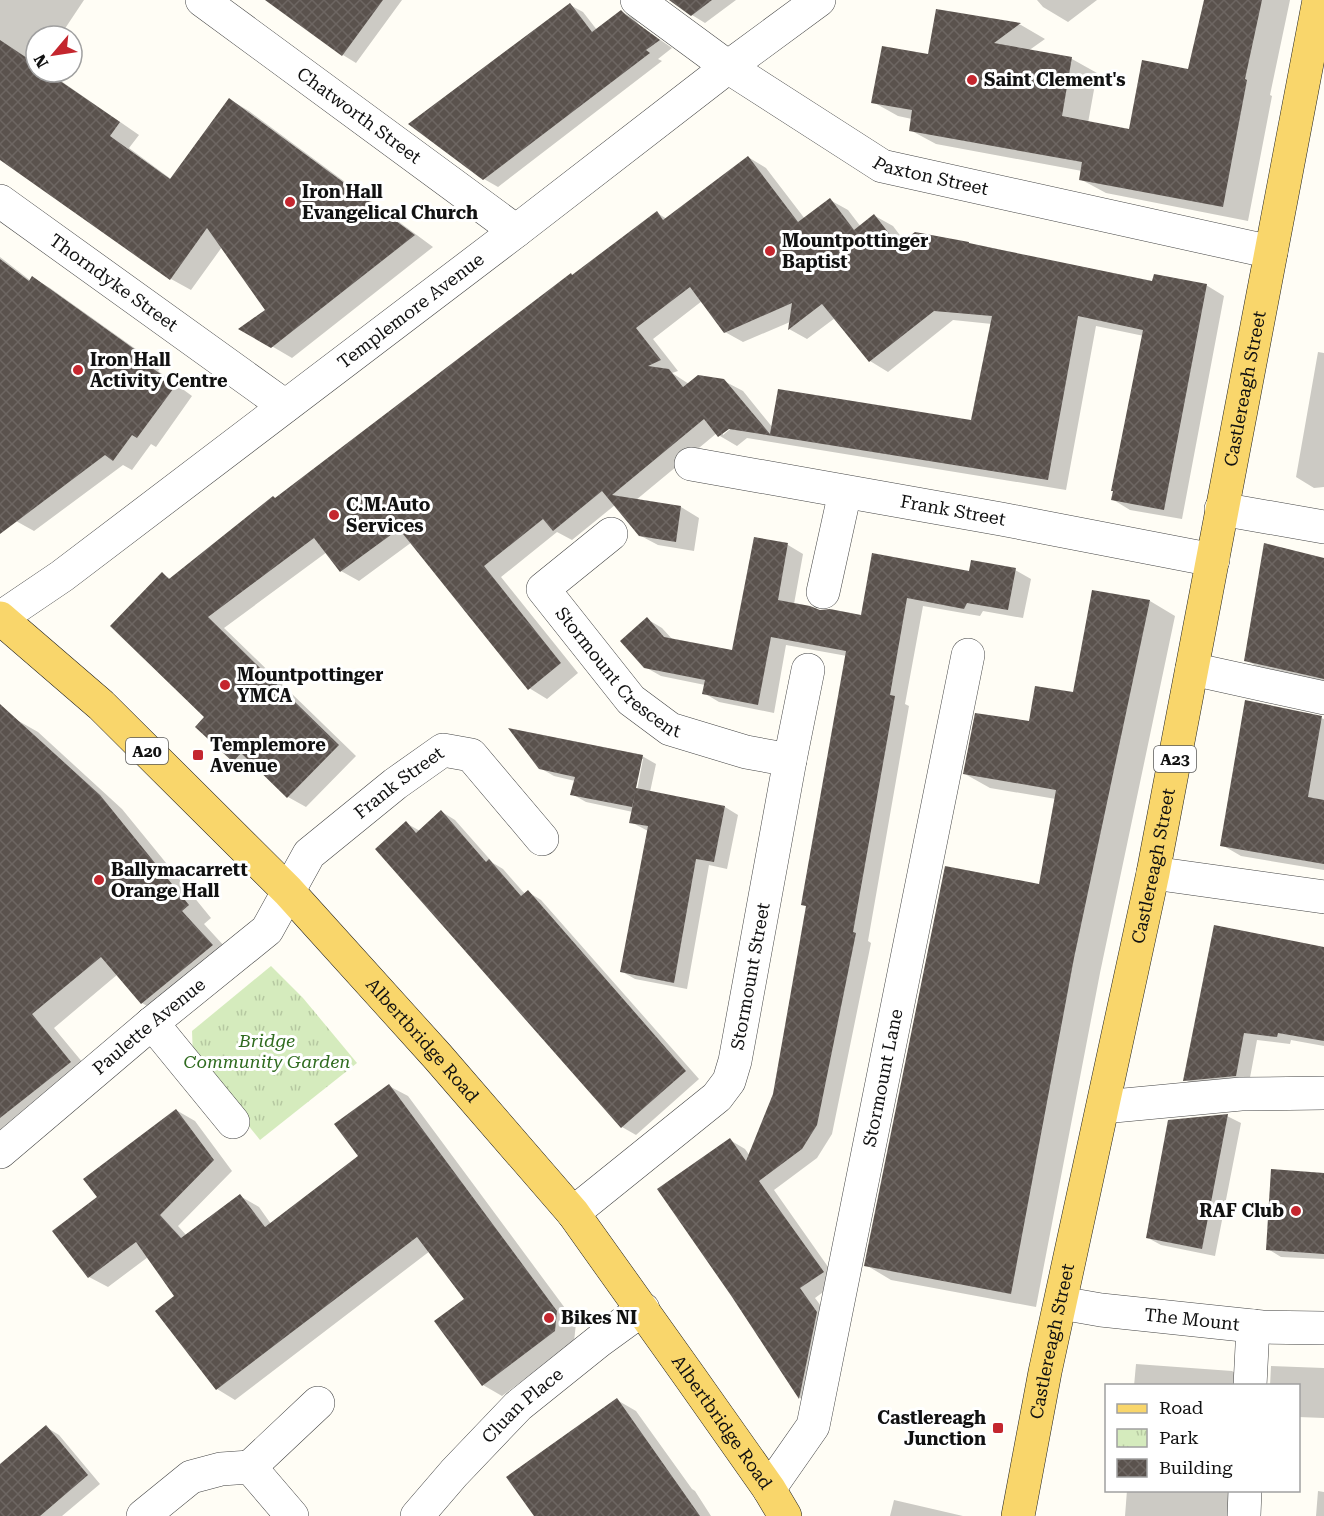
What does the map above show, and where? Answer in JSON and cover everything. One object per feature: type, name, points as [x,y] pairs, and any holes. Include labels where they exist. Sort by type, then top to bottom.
[{"type":"main road","name":"Castlereagh Street","points":[[1018,1516],[1045,1372],[1153,873],[1319,0]]},
{"type":"main road","name":"Albertbridge Road","points":[[0,618],[101,705],[288,891],[438,1057],[573,1213],[643,1309],[777,1503]]},
{"type":"street","name":"Chatworth Street","points":[[202,0],[516,231]]},
{"type":"street","name":"Paxton Street","points":[[637,0],[729,67],[882,166],[1271,252]]},
{"type":"street","name":"Templemore Avenue","points":[[0,618],[62,576],[819,0]]},
{"type":"street","name":"Thorndyke Street","points":[[0,201],[285,406]]},
{"type":"street","name":"Frank Street","points":[[692,464],[1001,519],[1213,560]]},
{"type":"street","points":[[824,592],[845,492]]},
{"type":"street","points":[[1221,509],[1324,527]]},
{"type":"street","name":"Stormount Crescent","points":[[611,534],[543,589],[631,700],[670,729],[746,752],[790,760]]},
{"type":"street","name":"Stormount Lane","points":[[777,1503],[813,1426],[968,655]]},
{"type":"street","points":[[1192,669],[1324,698]]},
{"type":"street","name":"Stormount Street","points":[[573,1213],[717,1097],[729,1082],[735,1061],[808,670]]},
{"type":"street","name":"Frank Street","points":[[288,891],[309,854],[395,784],[443,750],[471,755],[542,839]]},
{"type":"street","points":[[1153,873],[1324,897]]},
{"type":"street","name":"Paulette Avenue","points":[[0,1152],[152,1023],[267,930],[288,891]]},
{"type":"street","points":[[152,1023],[233,1122]]},
{"type":"street","points":[[1103,1107],[1241,1094],[1324,1093]]},
{"type":"street","name":"The Mount","points":[[1061,1303],[1101,1310],[1253,1326],[1324,1328]]},
{"type":"street","name":"Cluan Place","points":[[417,1516],[454,1473],[518,1406],[643,1309]]},
{"type":"street","points":[[1250,1384],[1253,1326]]},
{"type":"street","points":[[143,1516],[191,1477],[221,1469],[250,1467],[318,1403]]},
{"type":"street","points":[[250,1467],[292,1516]]},
{"type":"street","points":[[1244,1516],[1245,1492]]},
{"type":"green space","name":"Bridge Community Garden","points":[[271,966],[303,998],[357,1063],[260,1140],[193,1057],[192,1031]]},
{"type":"building","points":[[265,0],[383,0],[342,56]]},
{"type":"building","points":[[669,0],[712,0],[691,16]]},
{"type":"building","points":[[1204,0],[1262,0],[1245,79],[1247,80],[1223,207],[1079,180],[1082,162],[909,131],[912,110],[871,103],[882,46],[928,54],[936,9],[1021,23],[994,43],[1072,57],[1062,116],[1129,129],[1142,60],[1188,69]]},
{"type":"building","points":[[570,3],[592,32],[621,10],[660,40],[646,50],[650,53],[483,180],[408,124]]},
{"type":"building","points":[[0,40],[24,56],[24,84],[65,84],[120,122],[110,136],[170,179],[229,98],[415,235],[271,348],[238,329],[265,310],[207,228],[170,280],[0,160]]},
{"type":"building","points":[[748,156],[798,222],[830,198],[854,230],[874,214],[898,245],[915,232],[1152,281],[1154,274],[1207,284],[1164,510],[1111,500],[1143,330],[1078,316],[1048,480],[729,429],[718,437],[704,419],[612,495],[681,506],[676,542],[639,536],[602,491],[553,531],[543,519],[484,566],[561,663],[528,690],[399,529],[340,572],[314,538],[208,617],[339,745],[287,798],[241,753],[233,762],[195,727],[204,717],[110,626],[162,572],[169,579],[273,496],[275,498],[571,273],[572,275],[657,211],[663,220]],"holes":[[[690,287],[724,333],[792,303],[788,330],[822,304],[869,362],[934,311],[992,316],[971,420],[778,389],[770,434],[724,379],[698,375],[683,387],[669,369],[648,366],[661,360],[636,328]]]},
{"type":"building","name":"Iron Hall Activity Centre","points":[[0,259],[29,281],[32,276],[144,356],[141,360],[176,385],[137,438],[132,435],[113,461],[105,455],[0,534]]},
{"type":"building","points":[[754,537],[788,543],[778,600],[820,610],[830,609],[861,615],[872,553],[969,571],[971,560],[1016,568],[1008,610],[967,603],[964,609],[907,598],[890,695],[895,696],[853,932],[856,933],[817,1125],[802,1149],[759,1181],[824,1272],[800,1288],[817,1312],[799,1399],[657,1189],[730,1138],[746,1161],[773,1094],[806,906],[801,905],[846,651],[771,637],[758,705],[702,694],[705,680],[644,668],[620,641],[647,617],[664,637],[732,650]]},
{"type":"building","points":[[1264,543],[1324,558],[1324,679],[1244,661]]},
{"type":"building","points":[[1092,590],[1150,600],[1074,958],[1011,1294],[864,1266],[945,866],[1039,884],[1056,790],[963,774],[975,713],[1029,721],[1035,686],[1073,692]]},
{"type":"building","points":[[1245,700],[1322,716],[1308,797],[1324,800],[1324,864],[1220,846]]},
{"type":"building","points":[[0,704],[100,795],[189,905],[182,911],[213,945],[141,1004],[101,957],[32,1014],[71,1062],[0,1118]]},
{"type":"building","points":[[508,728],[643,755],[636,788],[725,806],[714,862],[696,859],[674,983],[620,972],[648,826],[629,823],[635,794],[632,807],[570,795],[575,777],[539,769]]},
{"type":"building","points":[[441,810],[486,862],[489,859],[521,896],[528,890],[686,1071],[621,1128],[375,849],[406,821],[416,833]]},
{"type":"building","points":[[1214,925],[1324,947],[1324,1041],[1278,1033],[1277,1037],[1244,1033],[1236,1076],[1183,1081]]},
{"type":"building","points":[[389,1084],[557,1311],[555,1331],[482,1386],[434,1321],[464,1299],[417,1237],[216,1390],[155,1311],[174,1296],[136,1242],[88,1278],[52,1231],[97,1197],[83,1179],[176,1109],[214,1160],[160,1215],[181,1238],[240,1194],[265,1227],[358,1156],[334,1124]]},
{"type":"building","points":[[1228,1114],[1202,1249],[1146,1238],[1168,1120]]},
{"type":"building","name":"RAF Club","points":[[1271,1169],[1324,1173],[1324,1254],[1266,1250]]},
{"type":"building","points":[[617,1398],[700,1516],[534,1516],[506,1477]]},
{"type":"building","points":[[46,1425],[88,1475],[40,1516],[0,1516],[0,1464]]},
{"type":"place","name":"Saint Clement's","points":[[972,80]]},
{"type":"place","name":"Iron Hall Evangelical Church","points":[[290,202]]},
{"type":"place","name":"Mountpottinger Baptist","points":[[770,251]]},
{"type":"place","name":"Iron Hall Activity Centre","points":[[78,370]]},
{"type":"place","name":"C.M.Auto Services","points":[[334,515]]},
{"type":"place","name":"Mountpottinger YMCA","points":[[225,685]]},
{"type":"place","name":"Templemore Avenue","points":[[198,755]]},
{"type":"place","name":"Ballymacarrett Orange Hall","points":[[99,880]]},
{"type":"place","name":"RAF Club","points":[[1296,1211]]},
{"type":"place","name":"Bikes NI","points":[[549,1318]]},
{"type":"place","name":"Castlereagh Junction","points":[[998,1428]]}]
